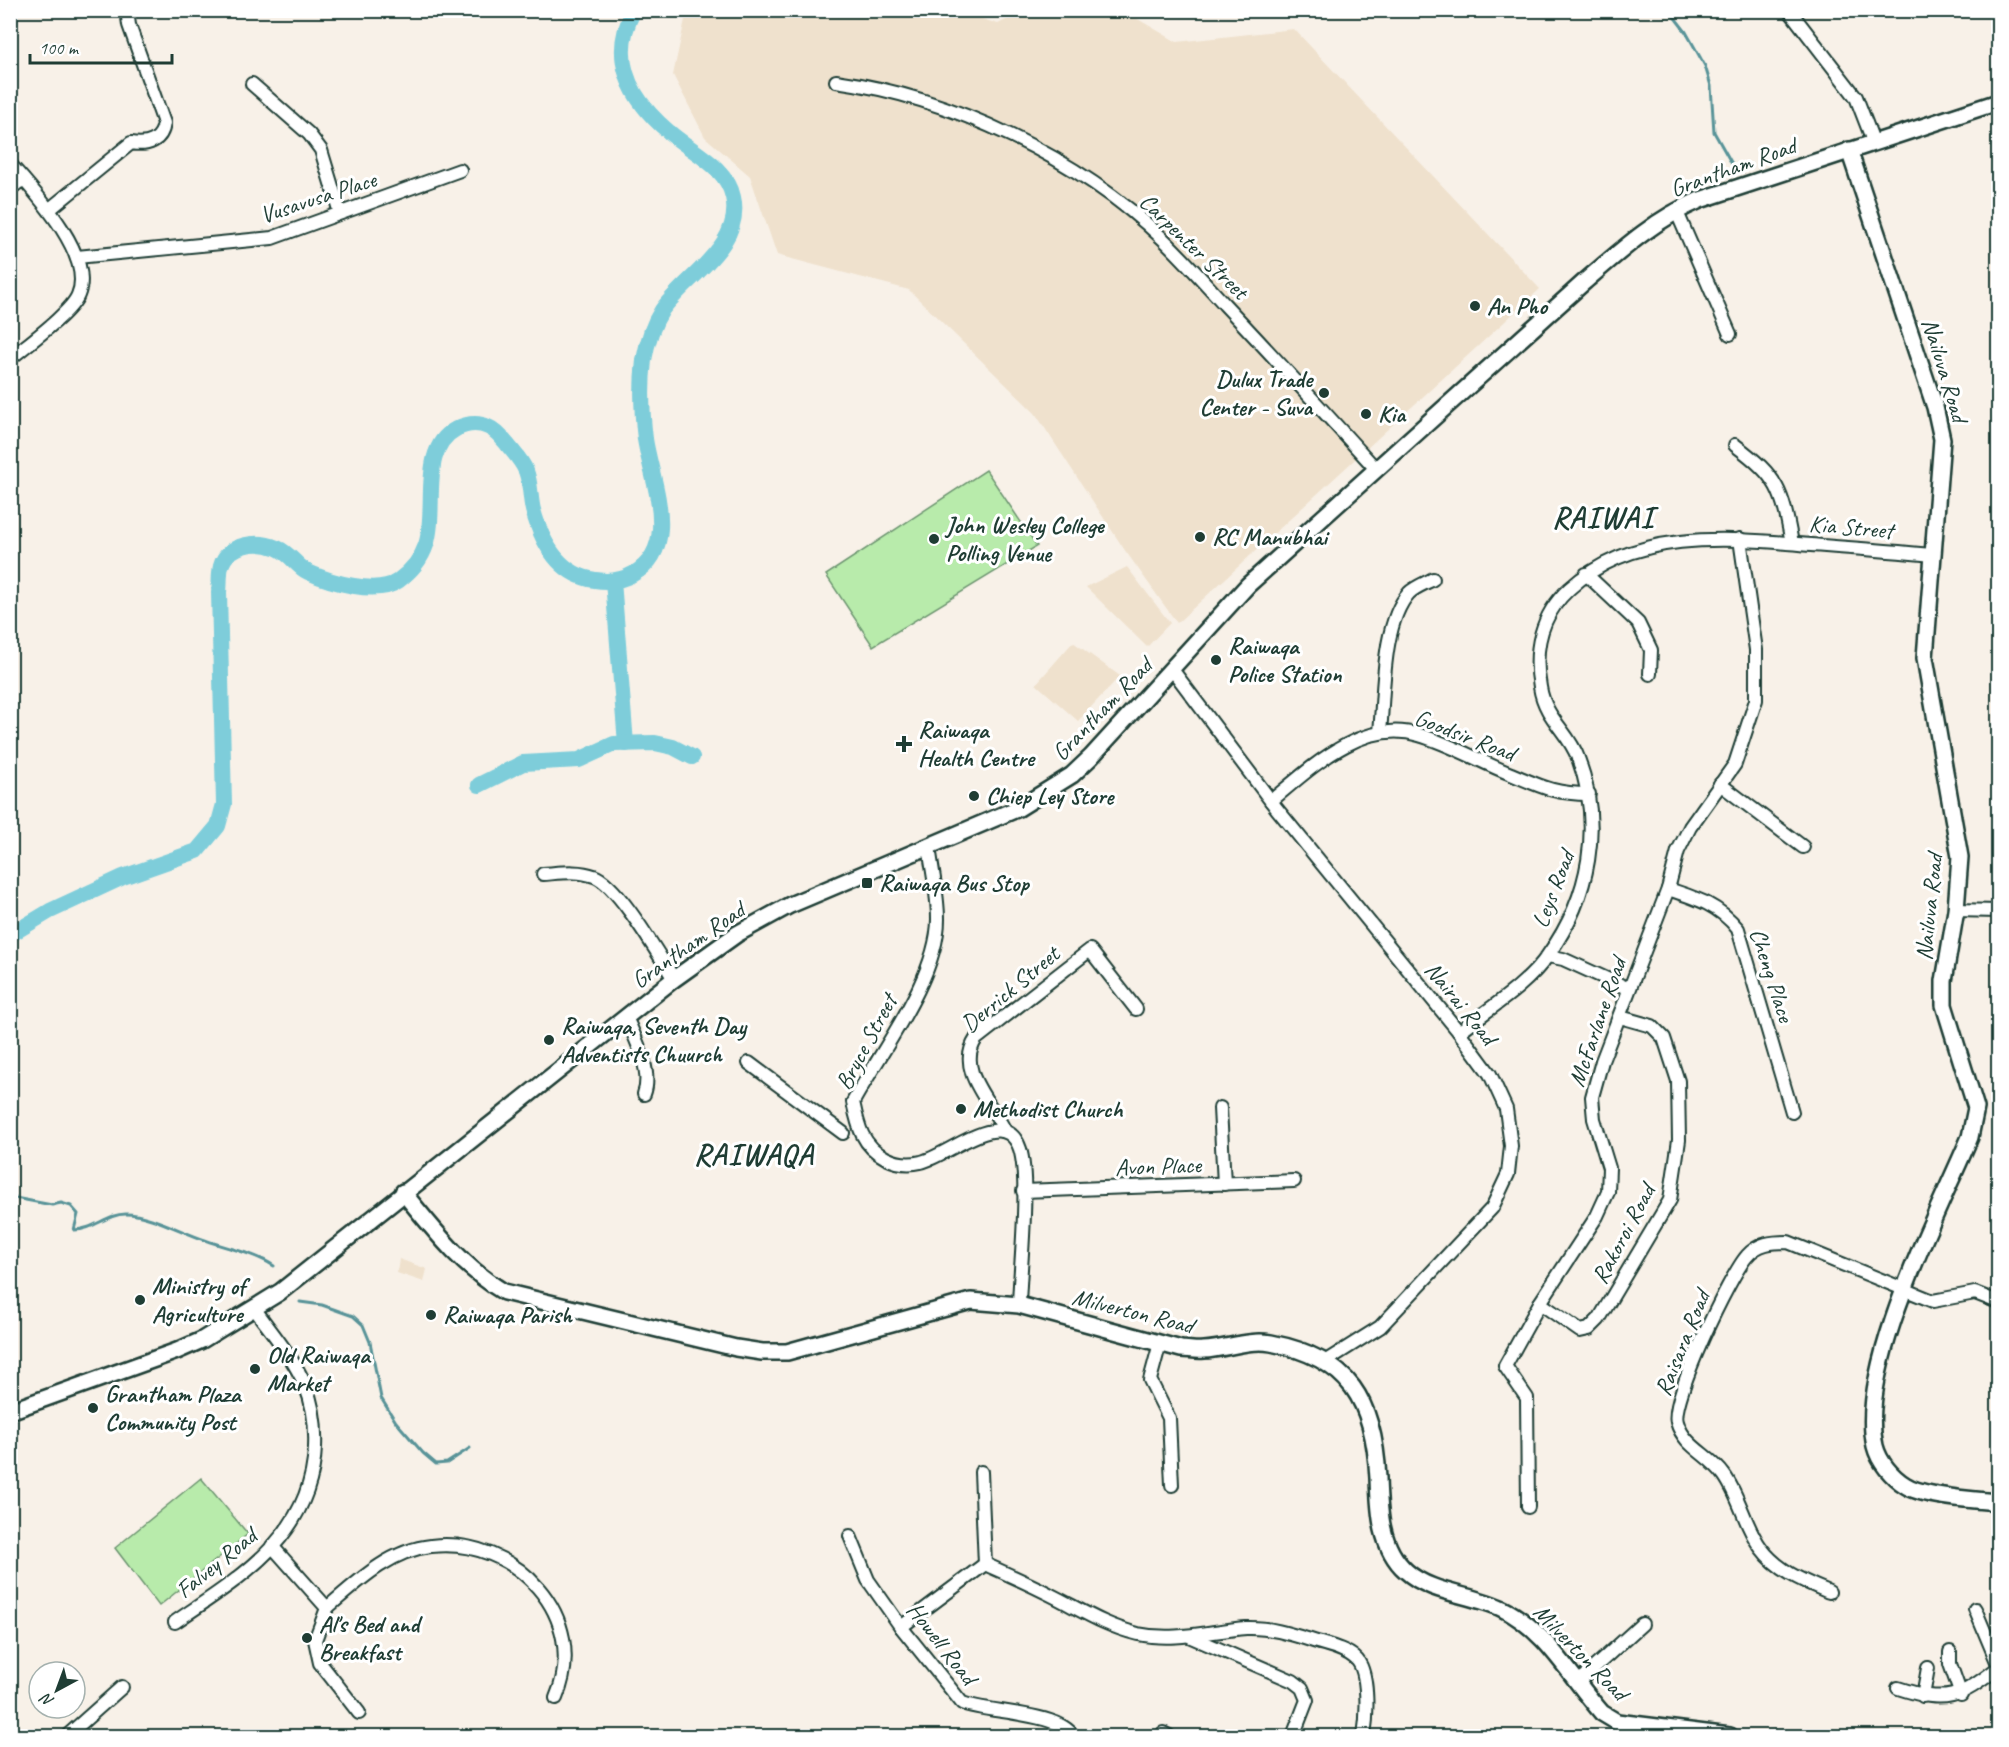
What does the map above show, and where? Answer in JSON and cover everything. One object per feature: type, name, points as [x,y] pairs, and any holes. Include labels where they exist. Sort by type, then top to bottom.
[{"type":"main road","name":"Grantham Road","points":[[10,1411],[202,1340],[280,1292],[674,979],[737,934],[790,905],[1019,808],[1072,775],[1248,585],[1633,239],[1676,210],[1873,141],[1998,102]]},
{"type":"main road","name":"Nailuva Road","points":[[1849,150],[1935,407],[1942,440],[1925,658],[1960,858],[1956,910],[1944,981],[1944,1005],[1976,1108],[1971,1137],[1887,1336],[1872,1418],[1876,1448],[1887,1470],[1906,1487],[1939,1495],[1998,1502]]},
{"type":"main road","name":"Milverton Road","points":[[403,1192],[452,1251],[481,1278],[504,1292],[736,1348],[762,1352],[787,1352],[971,1301],[1019,1305],[1181,1349],[1204,1350],[1231,1344],[1268,1342],[1298,1349],[1326,1361],[1347,1377],[1362,1402],[1374,1441],[1383,1530],[1389,1549],[1406,1571],[1426,1583],[1482,1599],[1524,1621],[1602,1713],[1617,1722],[1730,1737]]},
{"type":"street","points":[[50,209],[131,143],[148,144],[163,133],[164,123],[129,25],[127,10]]},
{"type":"street","points":[[1789,10],[1856,97],[1873,141]]},
{"type":"street","name":"Carpenter Street","points":[[836,81],[894,92],[956,114],[1052,158],[1091,182],[1163,238],[1376,469]]},
{"type":"street","points":[[252,84],[309,134],[321,150],[340,213]]},
{"type":"street","points":[[10,164],[50,209],[77,257],[81,286],[75,300],[10,359]]},
{"type":"street","name":"Vusavusa Place","points":[[77,257],[272,238],[460,170]]},
{"type":"street","points":[[10,189],[23,178]]},
{"type":"street","points":[[1676,210],[1730,334]]},
{"type":"street","points":[[1735,445],[1763,466],[1779,488],[1792,543]]},
{"type":"street","name":"McFarlane Road","points":[[1528,1508],[1527,1398],[1504,1366],[1540,1304],[1597,1216],[1608,1192],[1609,1168],[1594,1119],[1592,1097],[1602,1061],[1668,889],[1678,851],[1690,827],[1735,764],[1756,700],[1756,650],[1740,539]]},
{"type":"street","name":"Leys Road","points":[[1460,1032],[1524,980],[1548,956],[1564,928],[1587,870],[1592,843],[1589,794],[1578,755],[1550,717],[1540,691],[1537,665],[1538,642],[1556,601],[1586,574],[1610,560],[1666,544],[1694,540],[1765,541]]},
{"type":"street","name":"Kia Street","points":[[1765,541],[1933,555]]},
{"type":"street","points":[[1586,574],[1638,623],[1651,650],[1650,674]]},
{"type":"street","points":[[1380,732],[1390,633],[1409,592],[1433,579]]},
{"type":"street","name":"Nairai Road","points":[[1171,668],[1271,801],[1460,1032],[1490,1074],[1506,1109],[1511,1146],[1508,1174],[1492,1208],[1424,1284],[1380,1327],[1326,1361]]},
{"type":"street","name":"Goodsir Road","points":[[1271,801],[1324,758],[1352,742],[1380,732],[1418,734],[1544,790],[1589,794]]},
{"type":"street","points":[[1720,784],[1803,847]]},
{"type":"street","name":"Bryce Street","points":[[928,846],[938,920],[934,949],[909,1007],[853,1102],[856,1120],[862,1137],[871,1150],[889,1160],[908,1164],[930,1159],[987,1131],[1005,1131]]},
{"type":"street","points":[[543,874],[573,873],[591,875],[603,880],[645,934],[674,979]]},
{"type":"street","name":"Cheng Place","points":[[1668,889],[1711,904],[1730,918],[1738,929],[1792,1112]]},
{"type":"street","points":[[1956,910],[1998,911]]},
{"type":"street","name":"Derrick Street","points":[[1005,1131],[996,1111],[971,1073],[970,1049],[976,1039],[1090,950],[1136,1009]]},
{"type":"street","points":[[1548,956],[1563,959],[1629,989]]},
{"type":"street","points":[[626,1017],[645,1069],[647,1081],[644,1094]]},
{"type":"street","name":"Rakoroi Road","points":[[1540,1304],[1580,1331],[1589,1329],[1604,1311],[1670,1200],[1679,1140],[1678,1081],[1672,1057],[1664,1038],[1652,1026],[1620,1017]]},
{"type":"street","points":[[749,1063],[843,1133]]},
{"type":"street","points":[[1220,1108],[1224,1184]]},
{"type":"street","points":[[1005,1131],[1014,1137],[1020,1149],[1023,1191],[1019,1305]]},
{"type":"street","name":"Avon Place","points":[[1023,1191],[1294,1181]]},
{"type":"street","name":"Raisara Road","points":[[1829,1592],[1795,1577],[1776,1564],[1760,1547],[1723,1474],[1704,1454],[1684,1440],[1675,1419],[1681,1388],[1734,1273],[1748,1254],[1766,1242],[1788,1242],[1933,1301],[1975,1293],[1998,1302]]},
{"type":"street","name":"Falvey Road","points":[[175,1622],[258,1563],[300,1509],[309,1492],[314,1468],[315,1416],[296,1370],[254,1308]]},
{"type":"street","points":[[1160,1343],[1150,1380],[1169,1418],[1172,1438],[1173,1485]]},
{"type":"street","points":[[981,1472],[985,1564]]},
{"type":"street","name":"Howell Road","points":[[850,1536],[868,1580],[901,1627],[962,1703],[976,1708],[1026,1715],[1054,1723],[1070,1731],[1073,1737]]},
{"type":"street","points":[[272,1546],[327,1608]]},
{"type":"street","points":[[359,1713],[320,1663],[315,1640],[327,1608],[376,1567],[430,1546],[459,1546],[486,1551],[510,1562],[532,1581],[551,1606],[562,1628],[566,1656],[564,1678],[556,1698]]},
{"type":"street","points":[[901,1627],[985,1564]]},
{"type":"street","points":[[985,1564],[1052,1595],[1110,1626],[1140,1634],[1190,1637],[1246,1628],[1265,1629],[1284,1632],[1347,1652],[1358,1659],[1364,1672],[1366,1720],[1364,1737]]},
{"type":"street","points":[[1975,1609],[1998,1664]]},
{"type":"street","points":[[1577,1683],[1642,1624]]},
{"type":"street","points":[[1190,1637],[1293,1681],[1302,1688],[1307,1700],[1293,1737]]},
{"type":"street","points":[[1950,1652],[1950,1664],[1960,1695]]},
{"type":"street","points":[[1923,1696],[1928,1668]]},
{"type":"street","points":[[1898,1688],[1923,1696],[1960,1695],[1998,1668]]},
{"type":"street","points":[[67,1737],[122,1687]]},
{"type":"shaded area","points":[[954,10],[998,24],[1024,11],[1124,11],[1177,42],[1294,29],[1540,289],[1177,623],[1124,549],[1035,413],[909,290],[777,255],[750,176],[705,137],[673,75],[686,15],[693,11]]},
{"type":"shaded area","points":[[1127,567],[1170,623],[1147,647],[1086,587]]},
{"type":"shaded area","points":[[1073,642],[1120,676],[1078,721],[1036,684]]},
{"type":"shaded area","points":[[399,1259],[427,1269],[424,1282],[397,1273]]},
{"type":"green space","points":[[986,470],[1037,546],[873,646],[826,575]]},
{"type":"green space","points":[[201,1478],[248,1534],[159,1606],[115,1548]]},
{"type":"waterway","points":[[10,935],[50,911],[123,877],[197,851],[218,826],[224,804],[219,592],[221,566],[230,552],[245,545],[261,544],[282,550],[300,567],[328,580],[366,587],[389,585],[398,581],[415,565],[426,545],[429,530],[431,481],[437,450],[444,438],[456,429],[476,424],[484,425],[496,432],[522,464],[528,476],[533,510],[541,534],[554,556],[571,572],[595,580],[619,580],[633,574],[648,562],[656,547],[660,530],[660,512],[643,420],[642,379],[647,347],[653,327],[662,310],[722,245],[730,231],[734,215],[733,197],[723,176],[707,160],[656,120],[634,92],[624,61],[623,45],[626,28],[634,10]]},
{"type":"waterway","points":[[1669,10],[1686,32],[1705,66],[1711,86],[1714,132],[1732,164]]},
{"type":"waterway","points":[[613,581],[626,744]]},
{"type":"waterway","points":[[479,785],[523,763],[579,760],[614,744],[655,743],[673,747],[692,757]]},
{"type":"waterway","points":[[10,1200],[15,1198],[71,1206],[78,1214],[74,1230],[88,1228],[112,1216],[126,1214],[145,1217],[249,1254],[274,1266]]},
{"type":"waterway","points":[[300,1302],[322,1305],[353,1316],[363,1325],[370,1342],[381,1398],[396,1422],[423,1453],[436,1464],[447,1463],[470,1448]]},
{"type":"place","name":"An Pho","points":[[1475,306]]},
{"type":"place","name":"Dulux Trade Center - Suva","points":[[1324,393]]},
{"type":"place","name":"Kia","points":[[1366,414]]},
{"type":"place","name":"RC Manubhai","points":[[1200,537]]},
{"type":"place","name":"John Wesley College Polling Venue","points":[[934,539]]},
{"type":"place","name":"Raiwaqa Police Station","points":[[1216,660]]},
{"type":"place","name":"Raiwaqa Health Centre","points":[[904,744]]},
{"type":"place","name":"Chiep Ley Store","points":[[974,796]]},
{"type":"place","name":"Raiwaqa Bus Stop","points":[[867,883]]},
{"type":"place","name":"Raiwaqa, Seventh Day Adventists Chuurch","points":[[549,1040]]},
{"type":"place","name":"Methodist Church","points":[[961,1109]]},
{"type":"place","name":"Ministry of Agriculture","points":[[140,1300]]},
{"type":"place","name":"Raiwaqa Parish","points":[[431,1315]]},
{"type":"place","name":"Old Raiwaqa Market","points":[[255,1369]]},
{"type":"place","name":"Grantham Plaza Community Post","points":[[93,1408]]},
{"type":"place","name":"Al's Bed and Breakfast","points":[[307,1638]]},
{"type":"district","name":"RAIWAI","points":[[1603,518]]},
{"type":"district","name":"RAIWAQA","points":[[754,1155]]}]
